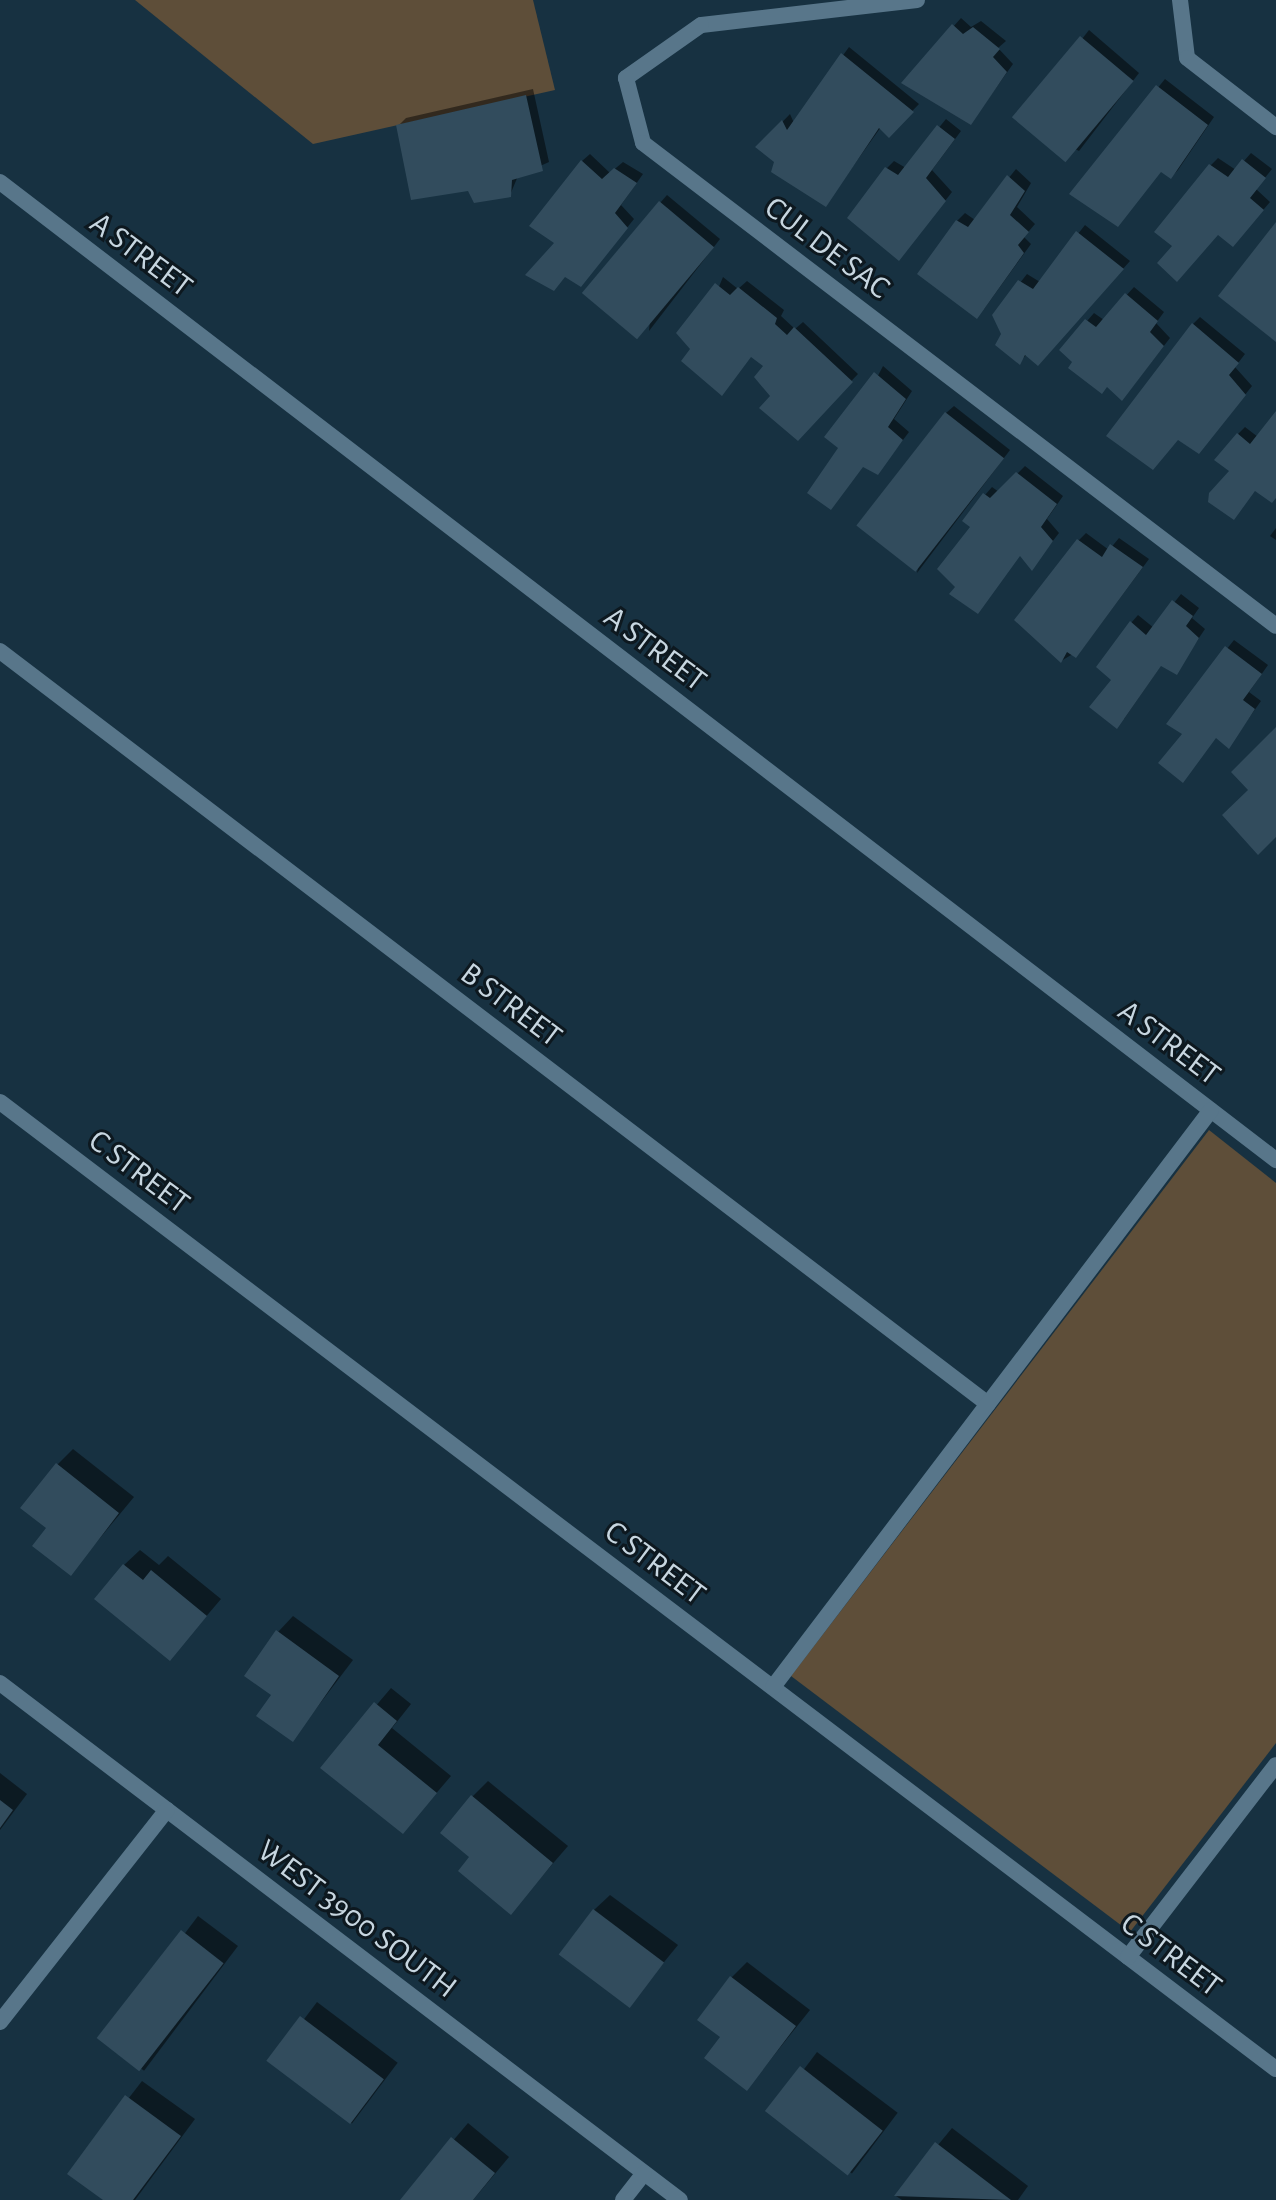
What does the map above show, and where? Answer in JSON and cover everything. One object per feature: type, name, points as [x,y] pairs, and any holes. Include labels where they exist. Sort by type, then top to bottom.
[{"type":"street","name":"CUL DE SAC","points":[[917,0],[701,25],[626,78],[643,143],[1276,626]]},
{"type":"street","points":[[1180,0],[1187,58],[1276,127]]},
{"type":"street","name":"A STREET","points":[[0,182],[1276,1160]]},
{"type":"street","name":"B STREET","points":[[0,651],[988,1404]]},
{"type":"street","name":"C STREET","points":[[0,1102],[1276,2069]]},
{"type":"street","points":[[773,1687],[1211,1110]]},
{"type":"street","name":"WEST 3900 SOUTH","points":[[0,1683],[680,2200]]},
{"type":"street","points":[[1128,1957],[1276,1765]]},
{"type":"street","points":[[0,2022],[167,1810]]},
{"type":"street","points":[[623,2200],[644,2173]]},
{"type":"shaded area","points":[[135,0],[533,0],[555,90],[313,144]]},
{"type":"shaded area","points":[[1209,1130],[1276,1183],[1276,1743],[1130,1932],[791,1676]]},
{"type":"building","points":[[952,24],[963,34],[973,27],[1000,49],[993,57],[1007,72],[971,125],[901,83]]},
{"type":"building","points":[[1080,36],[1134,81],[1065,162],[1012,117]]},
{"type":"building","points":[[841,53],[914,112],[889,138],[879,128],[826,207],[771,172],[774,162],[755,147],[782,120],[787,130]]},
{"type":"building","points":[[1156,85],[1208,125],[1171,179],[1161,172],[1118,227],[1069,194]]},
{"type":"building","points":[[526,95],[543,171],[512,180],[511,197],[474,203],[468,191],[411,200],[396,125]]},
{"type":"building","points":[[937,125],[955,139],[926,178],[946,201],[899,261],[847,218],[885,167],[898,175]]},
{"type":"building","points":[[1242,159],[1266,178],[1250,198],[1264,210],[1233,247],[1218,235],[1177,282],[1157,263],[1172,246],[1154,232],[1209,164],[1228,177]]},
{"type":"building","points":[[581,160],[602,179],[614,168],[637,183],[615,213],[628,228],[581,287],[565,277],[554,291],[525,275],[554,243],[529,226]]},
{"type":"building","points":[[1007,175],[1025,191],[1010,215],[1029,232],[1018,245],[1024,253],[977,319],[917,274],[956,220],[968,227]]},
{"type":"building","points":[[659,201],[714,247],[637,339],[582,293]]},
{"type":"building","points":[[1276,222],[1276,342],[1218,296]]},
{"type":"building","points":[[1076,231],[1124,269],[1038,366],[1025,355],[1020,365],[995,345],[1001,334],[992,315],[1018,280],[1033,289]]},
{"type":"building","points":[[715,283],[730,295],[738,287],[777,318],[775,324],[787,335],[794,327],[853,382],[798,441],[759,408],[770,396],[754,377],[763,366],[751,357],[722,396],[681,361],[690,349],[676,333]]},
{"type":"building","points":[[1125,293],[1158,321],[1150,332],[1164,346],[1122,401],[1107,387],[1102,394],[1068,368],[1072,362],[1059,350],[1085,319],[1096,327]]},
{"type":"building","points":[[1192,323],[1239,363],[1229,375],[1246,395],[1199,454],[1178,440],[1153,470],[1106,436]]},
{"type":"building","points":[[874,372],[906,399],[888,427],[903,440],[878,475],[863,467],[831,510],[807,493],[838,448],[824,437]]},
{"type":"building","points":[[1276,411],[1276,498],[1272,503],[1255,491],[1234,520],[1208,502],[1209,493],[1229,471],[1214,460],[1237,433],[1250,444]]},
{"type":"building","points":[[945,412],[1004,458],[915,572],[856,525]]},
{"type":"building","points":[[1016,472],[1057,504],[1041,527],[1053,541],[1032,571],[1020,556],[978,614],[949,594],[955,587],[937,569],[970,527],[962,521],[983,493],[990,498]]},
{"type":"building","points":[[1077,539],[1102,557],[1110,544],[1143,567],[1076,658],[1067,652],[1061,663],[1014,620]]},
{"type":"building","points":[[1172,600],[1193,616],[1186,626],[1199,638],[1177,675],[1161,666],[1117,729],[1089,707],[1111,680],[1096,667],[1130,621],[1146,635]]},
{"type":"building","points":[[1225,646],[1262,674],[1243,700],[1255,709],[1229,749],[1216,738],[1183,783],[1158,763],[1182,734],[1166,724]]},
{"type":"building","points":[[1276,727],[1276,837],[1258,855],[1222,815],[1248,790],[1231,772]]},
{"type":"building","points":[[56,1463],[119,1513],[71,1576],[32,1546],[46,1528],[20,1508]]},
{"type":"building","points":[[123,1564],[143,1580],[151,1570],[207,1616],[170,1661],[94,1599]]},
{"type":"building","points":[[276,1630],[339,1676],[293,1742],[256,1716],[271,1695],[244,1676]]},
{"type":"building","points":[[374,1702],[397,1721],[378,1745],[437,1793],[403,1834],[320,1768]]},
{"type":"building","points":[[471,1795],[553,1863],[511,1915],[458,1871],[469,1857],[440,1833]]},
{"type":"building","points":[[0,1800],[13,1810],[0,1828]]},
{"type":"building","points":[[593,1909],[664,1963],[630,2008],[559,1955]]},
{"type":"building","points":[[181,1930],[224,1963],[139,2071],[97,2038]]},
{"type":"building","points":[[730,1976],[796,2026],[747,2091],[704,2058],[720,2037],[697,2020]]},
{"type":"building","points":[[300,2016],[384,2079],[350,2124],[266,2061]]},
{"type":"building","points":[[800,2066],[883,2131],[848,2176],[765,2111]]},
{"type":"building","points":[[125,2095],[181,2136],[133,2200],[103,2200],[67,2174]]},
{"type":"building","points":[[451,2137],[495,2173],[473,2200],[400,2200]]},
{"type":"building","points":[[935,2142],[1011,2200],[894,2196]]}]
